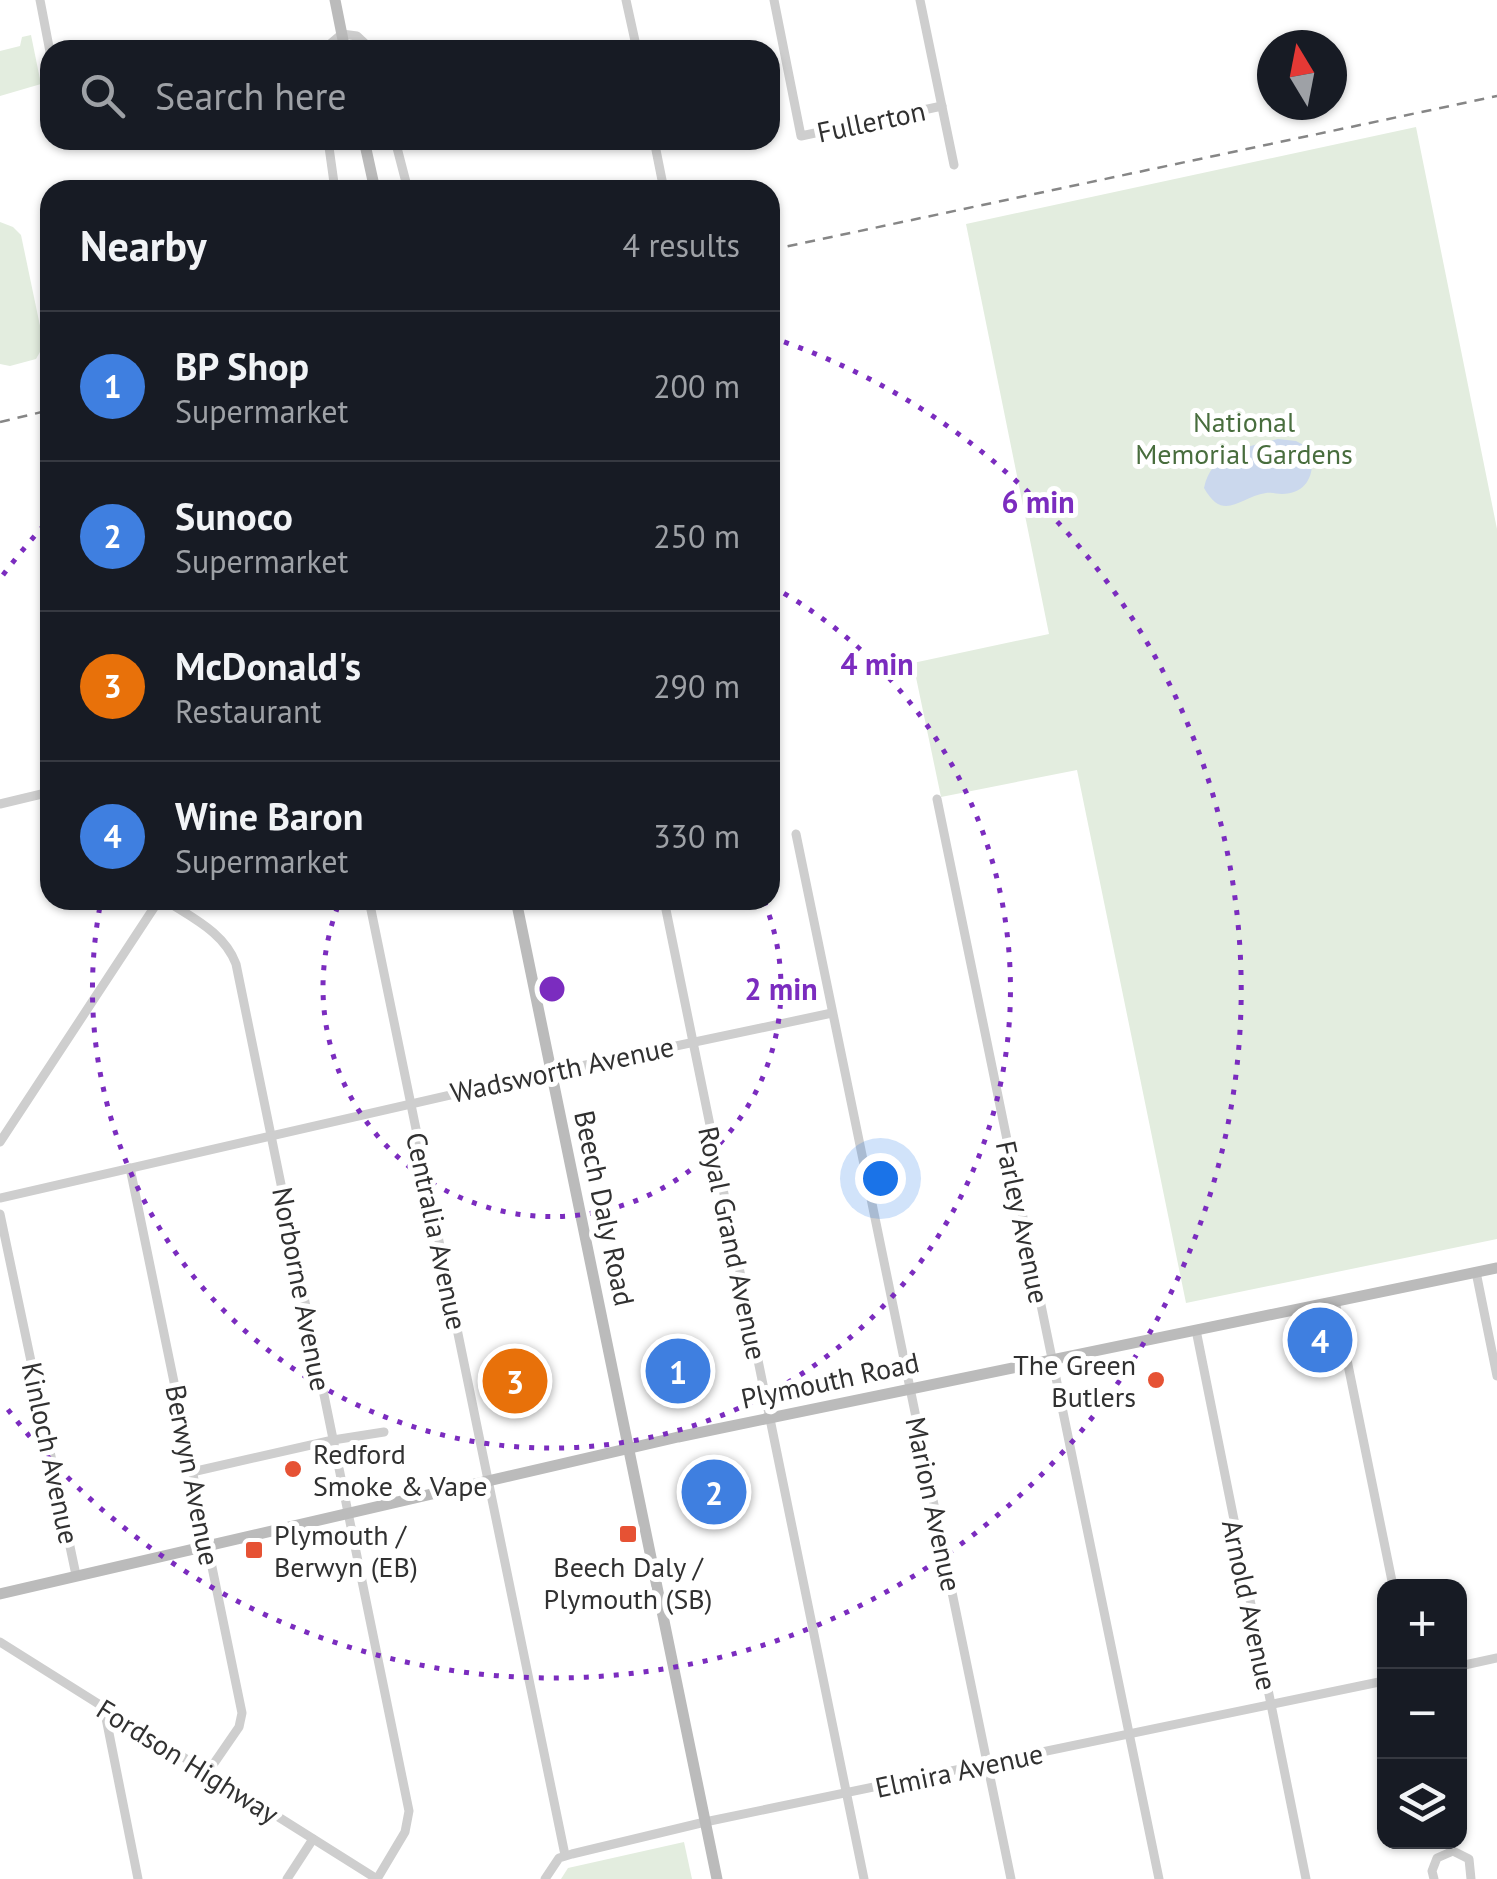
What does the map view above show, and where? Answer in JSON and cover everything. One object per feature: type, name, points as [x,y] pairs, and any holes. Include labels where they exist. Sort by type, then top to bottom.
[{"type":"main road","points":[[335,0],[343,40]]},
{"type":"main road","points":[[366,150],[373,180]]},
{"type":"main road","name":"Beech Daly Road","points":[[518,910],[717,1879]]},
{"type":"main road","name":"Plymouth Road","points":[[0,1594],[630,1448],[1497,1268]]},
{"type":"street","points":[[40,0],[48,40]]},
{"type":"street","points":[[626,0],[635,40]]},
{"type":"street","name":"Fullerton","points":[[774,0],[801,136],[942,106]]},
{"type":"street","points":[[920,0],[954,165]]},
{"type":"street","points":[[335,40],[342,34],[361,40]]},
{"type":"street","points":[[329,150],[334,180]]},
{"type":"street","points":[[398,150],[406,180]]},
{"type":"street","points":[[656,150],[662,180]]},
{"type":"street","points":[[0,804],[40,794]]},
{"type":"street","name":"Farley Avenue","points":[[937,799],[1159,1879]]},
{"type":"street","name":"Marion Avenue","points":[[796,834],[1011,1879]]},
{"type":"street","points":[[0,1142],[155,910]]},
{"type":"street","name":"Norborne Avenue","points":[[178,910],[216,933],[232,952],[271,1135],[409,1811],[405,1832],[377,1879]]},
{"type":"street","name":"Centralia Avenue","points":[[371,910],[565,1855]]},
{"type":"street","name":"Royal Grand Avenue","points":[[666,910],[864,1879]]},
{"type":"street","name":"Wadsworth Avenue","points":[[0,1198],[410,1103],[832,1013]]},
{"type":"street","name":"Berwyn Avenue","points":[[130,1168],[242,1713],[239,1726],[208,1772]]},
{"type":"street","name":"Kinloch Avenue","points":[[0,1214],[76,1576]]},
{"type":"street","points":[[1476,1272],[1497,1376]]},
{"type":"street","points":[[1335,1301],[1392,1579]]},
{"type":"street","name":"Arnold Avenue","points":[[1196,1330],[1306,1879]]},
{"type":"street","points":[[192,1472],[384,1432]]},
{"type":"street","name":"Fordson Highway","points":[[0,1642],[377,1879]]},
{"type":"street","points":[[1467,1664],[1497,1658]]},
{"type":"street","name":"Elmira Avenue","points":[[565,1855],[1377,1682]]},
{"type":"street","points":[[104,1708],[138,1879]]},
{"type":"street","points":[[287,1879],[312,1839]]},
{"type":"street","points":[[1434,1879],[1433,1864],[1446,1849]]},
{"type":"street","points":[[1453,1849],[1469,1859],[1471,1879]]},
{"type":"street","points":[[545,1879],[565,1855]]},
{"type":"green space","points":[[31,35],[40,84],[0,96],[0,51],[20,46],[22,37]]},
{"type":"green space","name":"National Memorial Gardens","points":[[1416,127],[1497,529],[1497,1239],[1186,1303],[1077,770],[941,797],[913,663],[1049,634],[966,224]]},
{"type":"green space","points":[[0,222],[21,235],[40,326],[40,352],[36,359],[10,366],[0,364]]},
{"type":"green space","points":[[684,1842],[692,1879],[561,1879],[568,1868]]},
{"type":"water","points":[[1278,439],[1296,441],[1309,448],[1312,464],[1305,485],[1291,493],[1266,493],[1225,506],[1211,498],[1204,488],[1214,466],[1232,453]]},
{"type":"railway","points":[[780,248],[1497,96]]},
{"type":"railway","points":[[0,422],[40,412]]},
{"type":"place","name":"Wine Baron","points":[[1320,1340]]},
{"type":"place","name":"BP Shop","points":[[678,1371]]},
{"type":"place","name":"The Green Butlers","points":[[1156,1380]]},
{"type":"place","name":"McDonald's","points":[[515,1381]]},
{"type":"place","name":"Redford Smoke & Vape","points":[[293,1469]]},
{"type":"place","name":"Sunoco","points":[[714,1492]]},
{"type":"place","name":"Beech Daly / Plymouth (SB)","points":[[628,1534]]},
{"type":"place","name":"Plymouth / Berwyn (EB)","points":[[254,1550]]}]
